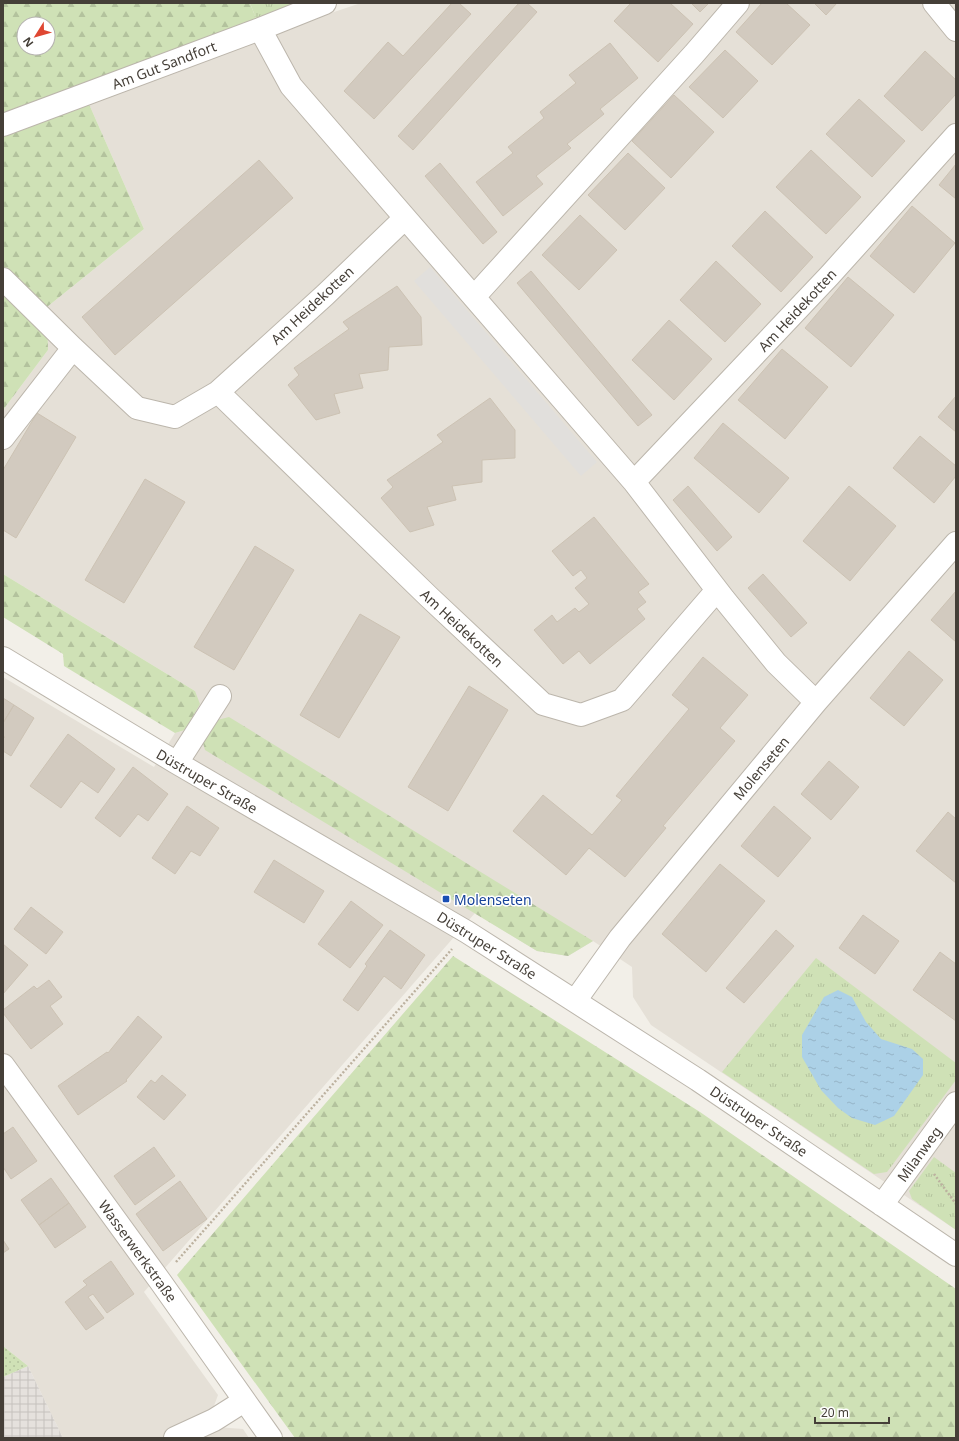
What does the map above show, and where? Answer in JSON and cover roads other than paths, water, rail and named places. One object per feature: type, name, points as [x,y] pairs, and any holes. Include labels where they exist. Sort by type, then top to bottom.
[{"type":"street","name":"Am Gut Sandfort","points":[[3,125],[260,29],[325,3]]},
{"type":"street","points":[[474,297],[694,54],[738,3]]},
{"type":"street","points":[[934,3],[956,30]]},
{"type":"street","points":[[260,29],[291,86],[634,482],[717,590],[776,663],[816,702]]},
{"type":"street","name":"Am Heidekotten","points":[[634,482],[830,275],[956,135]]},
{"type":"street","name":"Am Heidekotten","points":[[3,279],[137,408],[175,417],[218,392],[405,218]]},
{"type":"street","points":[[3,438],[73,348]]},
{"type":"street","name":"Am Heidekotten","points":[[218,392],[429,597],[543,704],[580,715],[622,700],[717,590]]},
{"type":"street","name":"Molenseten","points":[[575,1001],[620,938],[816,702],[956,543]]},
{"type":"street","name":"Düstruper Straße","points":[[3,658],[177,764],[467,932],[698,1080],[956,1255]]},
{"type":"street","points":[[177,764],[220,696]]},
{"type":"street","name":"Wasserwerkstraße","points":[[3,1065],[160,1281],[271,1438]]},
{"type":"street","name":"Milanweg","points":[[882,1205],[956,1103]]},
{"type":"street","points":[[175,1438],[214,1420],[244,1401]]},
{"type":"water","points":[[838,990],[852,997],[866,1022],[881,1039],[912,1049],[923,1059],[923,1075],[894,1116],[875,1125],[852,1118],[838,1108],[821,1090],[802,1057],[802,1035],[824,997]]},
{"type":"place","name":"Molenseten","points":[[446,899]]}]
